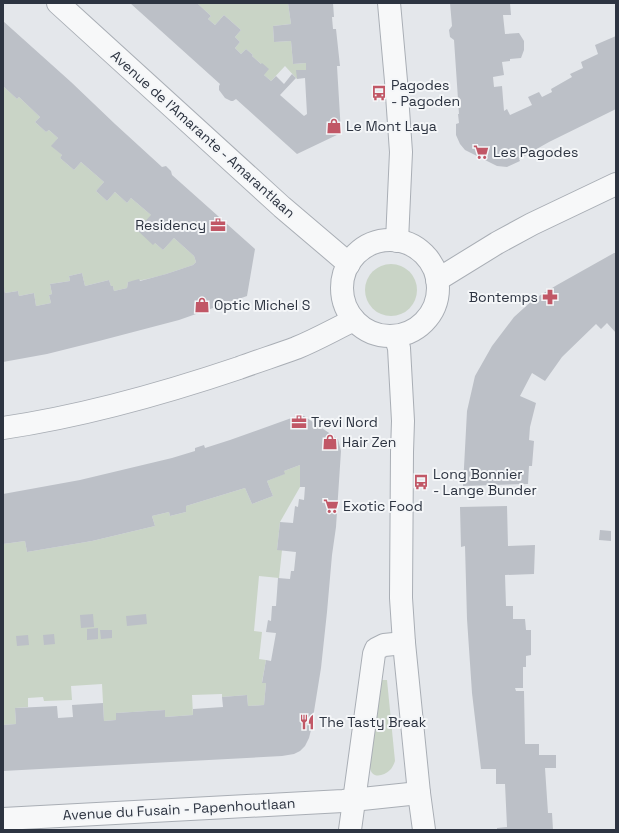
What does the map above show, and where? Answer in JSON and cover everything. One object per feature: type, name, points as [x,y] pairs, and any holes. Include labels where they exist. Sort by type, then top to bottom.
[{"type":"street","name":"Avenue de l'Amarante - Amarantlaan","points":[[58,3],[282,207],[349,264]]},
{"type":"street","points":[[389,3],[401,152],[397,241]]},
{"type":"street","points":[[437,280],[497,242],[616,184]]},
{"type":"street","points":[[386,240],[397,241],[409,244],[419,250],[427,258],[433,268],[437,280],[436,302],[431,313],[416,329],[406,334],[383,336],[362,328],[354,320],[347,310],[343,299],[342,287],[344,275],[349,264],[356,255],[375,243],[386,240]]},
{"type":"street","points":[[3,428],[25,425],[96,410],[180,387],[298,347],[354,320]]},
{"type":"street","points":[[395,336],[399,348],[403,421],[400,576],[404,643],[424,830]]},
{"type":"street","points":[[350,830],[374,654],[376,649],[384,645],[404,643]]},
{"type":"street","name":"Avenue du Fusain - Papenhoutlaan","points":[[3,818],[355,800],[419,793]]},
{"type":"green space","points":[[197,3],[288,3],[291,24],[273,26],[274,42],[291,41],[293,64],[306,63],[306,70],[297,70],[297,79],[285,66],[271,81],[264,75],[261,64],[252,56],[253,55],[246,49],[241,54],[235,48],[240,42],[235,37],[241,30],[224,15],[215,25],[208,19],[211,16]]},
{"type":"green space","points":[[3,86],[17,99],[19,97],[40,117],[35,122],[46,132],[49,130],[58,138],[52,146],[62,155],[60,158],[74,170],[81,162],[104,182],[96,191],[107,201],[115,192],[127,203],[131,198],[151,215],[155,243],[163,250],[174,238],[194,256],[196,262],[193,265],[161,275],[128,282],[127,288],[114,291],[109,280],[85,286],[82,273],[69,276],[70,281],[50,284],[52,294],[49,295],[51,303],[36,306],[34,293],[19,296],[18,291],[5,293],[3,283]]},
{"type":"green space","points":[[391,264],[401,266],[409,272],[415,280],[417,290],[415,300],[409,308],[401,314],[391,316],[381,314],[373,308],[367,300],[365,290],[367,280],[373,272],[381,266]]},
{"type":"green space","points":[[300,465],[300,487],[280,522],[277,550],[282,550],[279,578],[259,576],[254,631],[262,632],[259,659],[266,660],[262,682],[266,683],[264,705],[248,706],[247,695],[222,697],[222,694],[192,695],[193,715],[165,717],[165,710],[116,713],[116,720],[104,721],[102,684],[71,686],[72,700],[44,701],[43,697],[28,698],[28,707],[15,708],[16,724],[3,725],[3,544],[25,541],[27,552],[92,541],[155,526],[152,516],[169,512],[170,516],[186,512],[186,506],[245,488],[252,504],[273,496],[267,481],[284,474],[284,471]]},
{"type":"green space","points":[[382,680],[387,680],[395,761],[387,772],[377,776],[372,773],[370,766]]},
{"type":"building","points":[[130,3],[197,3],[211,16],[208,19],[215,25],[224,15],[241,30],[235,37],[240,42],[235,48],[241,54],[246,49],[261,64],[262,63],[269,69],[264,75],[271,81],[276,76],[284,84],[292,74],[296,78],[280,95],[304,116],[307,114],[305,78],[297,79],[296,70],[306,70],[306,63],[293,64],[291,41],[274,42],[273,26],[291,24],[288,3],[333,3],[333,29],[336,29],[340,66],[337,66],[341,133],[297,154],[236,99],[231,101],[225,98],[219,90],[220,84]]},
{"type":"building","points":[[450,3],[510,3],[511,15],[503,15],[505,34],[519,33],[524,41],[524,50],[521,58],[510,59],[510,61],[502,62],[504,75],[493,77],[494,87],[502,86],[504,111],[507,109],[510,115],[532,105],[528,97],[539,92],[542,97],[552,92],[551,89],[572,77],[570,74],[583,68],[581,62],[598,54],[595,45],[616,36],[616,109],[549,142],[519,159],[520,161],[507,167],[497,166],[465,150],[460,144],[456,135],[456,124],[459,123],[459,114],[454,40],[450,37],[449,30],[452,26]]},
{"type":"building","points":[[3,21],[162,167],[166,166],[171,171],[172,175],[255,249],[247,296],[179,320],[47,354],[3,362],[3,287],[5,293],[18,291],[19,296],[34,293],[36,306],[51,303],[49,295],[52,294],[50,284],[70,281],[69,276],[82,273],[85,286],[109,280],[114,291],[127,288],[128,282],[139,279],[140,281],[166,274],[193,265],[196,262],[194,256],[174,238],[163,250],[155,243],[153,245],[137,230],[151,215],[131,198],[127,203],[115,192],[107,201],[96,191],[104,182],[81,162],[74,170],[60,158],[62,155],[51,146],[58,138],[49,130],[46,132],[35,122],[40,117],[19,97],[17,99],[3,86]]},
{"type":"building","points":[[616,253],[616,333],[607,323],[601,329],[596,324],[562,357],[545,381],[532,373],[520,396],[536,403],[530,427],[529,440],[534,441],[532,466],[529,466],[528,484],[463,486],[467,411],[475,376],[492,346],[514,317],[534,299]]},
{"type":"building","points":[[297,416],[304,416],[338,439],[341,451],[336,527],[321,668],[311,730],[305,746],[294,754],[282,756],[3,771],[3,725],[16,724],[15,708],[57,706],[58,718],[73,717],[72,705],[103,703],[104,721],[116,720],[116,713],[165,710],[165,717],[193,715],[193,709],[223,707],[222,697],[247,695],[248,706],[264,705],[266,683],[262,683],[266,660],[271,661],[276,633],[266,632],[268,620],[271,621],[272,606],[276,606],[278,578],[290,579],[291,571],[294,571],[296,552],[277,550],[280,522],[293,523],[295,506],[298,507],[299,499],[304,500],[305,487],[300,487],[300,465],[284,471],[285,474],[267,481],[273,496],[252,504],[245,488],[186,506],[186,512],[170,516],[169,512],[152,516],[155,526],[92,541],[27,552],[25,541],[3,544],[3,494],[80,480],[172,458],[195,451],[195,448],[204,445],[205,448]]},
{"type":"building","points":[[507,506],[508,546],[535,545],[534,574],[505,575],[506,606],[513,606],[513,619],[525,619],[526,630],[531,630],[531,655],[526,656],[526,667],[523,667],[523,688],[515,688],[516,691],[524,691],[525,744],[539,744],[539,755],[556,755],[556,768],[545,768],[548,813],[552,813],[553,830],[497,830],[497,828],[507,827],[505,784],[496,784],[496,769],[481,769],[472,693],[467,619],[465,546],[461,547],[460,507]]},
{"type":"building","points":[[600,530],[611,531],[611,541],[599,540]]},
{"type":"building","points":[[93,614],[94,627],[81,628],[80,615]]},
{"type":"building","points":[[146,614],[147,624],[127,626],[126,616]]},
{"type":"building","points":[[98,628],[98,639],[87,640],[87,629]]},
{"type":"building","points":[[100,630],[112,630],[112,638],[101,639]]},
{"type":"building","points":[[54,634],[55,644],[44,645],[43,635]]},
{"type":"building","points":[[28,635],[29,645],[17,646],[16,636]]},
{"type":"place","name":"Pagodes - Pagoden","points":[[379,93]]},
{"type":"place","name":"Le Mont Laya","points":[[334,126]]},
{"type":"place","name":"Les Pagodes","points":[[481,152]]},
{"type":"place","name":"Residency","points":[[218,225]]},
{"type":"place","name":"Bontemps","points":[[550,297]]},
{"type":"place","name":"Optic Michel S","points":[[202,305]]},
{"type":"place","name":"Trevi Nord","points":[[299,422]]},
{"type":"place","name":"Hair Zen","points":[[330,442]]},
{"type":"place","name":"Long Bonnier - Lange Bunder","points":[[421,482]]},
{"type":"place","name":"Exotic Food","points":[[331,506]]},
{"type":"place","name":"The Tasty Break","points":[[307,722]]}]
